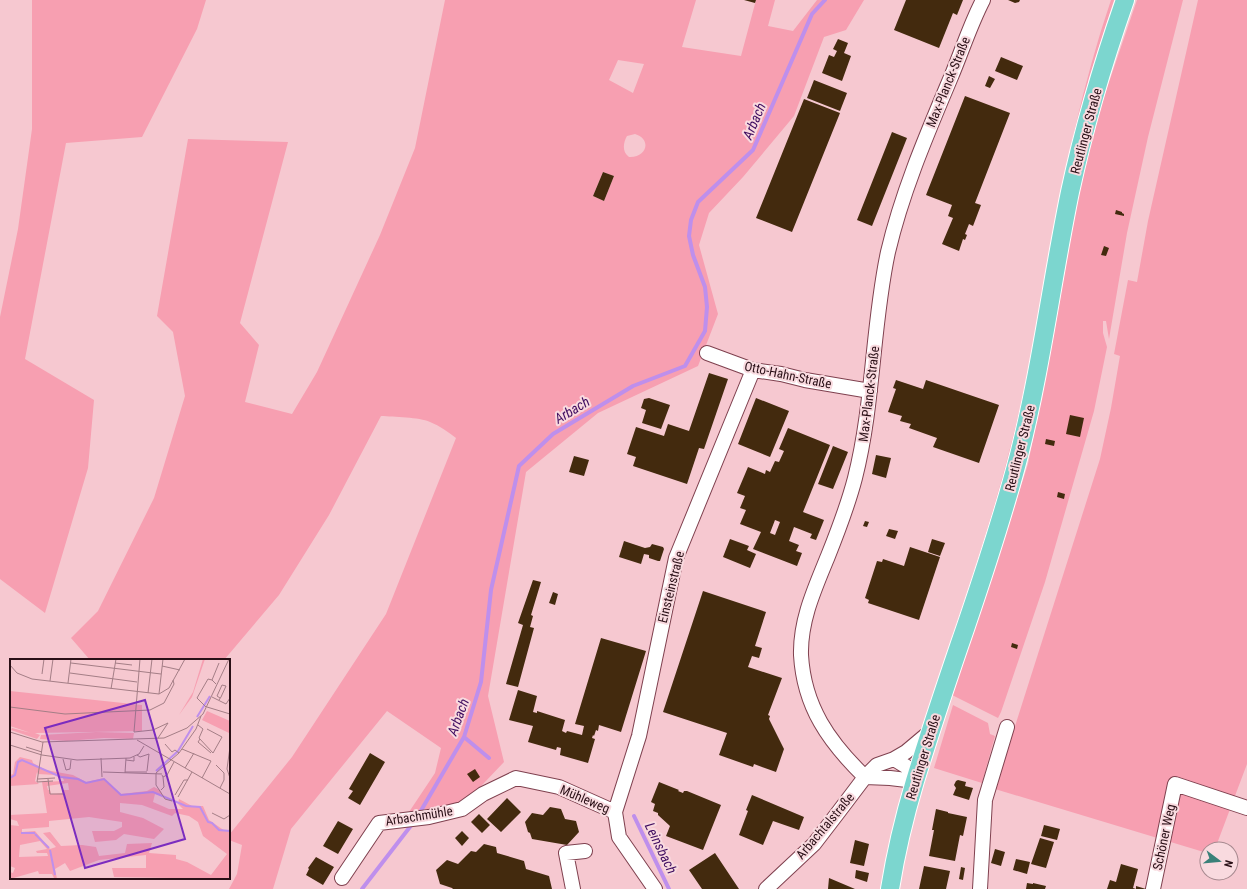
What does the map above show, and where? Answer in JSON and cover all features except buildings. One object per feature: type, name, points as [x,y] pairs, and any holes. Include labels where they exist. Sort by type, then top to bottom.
[{"type":"main road","name":"Reutlinger Straße","points":[[890,889],[904,816],[1009,492],[1029,413],[1070,192],[1079,152],[1102,68],[1125,0]]},
{"type":"street","name":"Max-Planck-Straße","points":[[864,777],[838,747],[815,715],[803,675],[801,654],[802,634],[805,617],[839,529],[853,484],[863,442],[882,284],[895,227],[907,187],[926,137],[983,0]]},
{"type":"street","name":"Otto-Hahn-Straße","points":[[707,354],[753,370],[870,391]]},
{"type":"street","name":"Einsteinstraße","points":[[615,812],[639,736],[676,558],[753,370]]},
{"type":"street","points":[[980,889],[985,800],[1007,727]]},
{"type":"street","name":"Arbachtalstraße","points":[[766,889],[814,844],[864,777],[877,765],[894,759],[906,752],[931,731]]},
{"type":"street","points":[[894,759],[907,767],[915,781]]},
{"type":"street","points":[[864,777],[915,781]]},
{"type":"street","name":"Mühleweg","points":[[516,778],[558,787],[615,812],[619,837],[655,889]]},
{"type":"street","name":"Arbachmühle","points":[[342,878],[379,823],[429,817],[462,809],[483,794],[516,778]]},
{"type":"street","name":"Schöner Weg","points":[[1153,889],[1175,784],[1247,808]]},
{"type":"street","points":[[573,889],[566,853],[585,851]]},
{"type":"shaded area","points":[[32,0],[206,0],[197,29],[142,137],[66,143],[25,359],[94,400],[88,468],[45,613],[0,579],[0,317],[18,229],[32,129]]},
{"type":"shaded area","points":[[445,0],[696,0],[682,47],[741,56],[756,0],[775,0],[768,26],[793,31],[817,0],[864,0],[846,30],[824,37],[794,116],[743,177],[709,213],[699,245],[718,314],[698,366],[598,413],[526,472],[488,696],[504,762],[465,803],[409,812],[435,773],[441,748],[387,711],[291,829],[273,889],[229,889],[237,874],[242,845],[230,840],[230,834],[292,757],[386,614],[456,438],[441,427],[425,420],[381,416],[329,515],[279,595],[225,659],[89,659],[71,638],[98,611],[154,498],[185,396],[173,332],[157,316],[188,139],[288,142],[240,323],[259,345],[245,402],[292,414],[317,372],[380,235],[415,148]],"holes":[[[618,60],[644,64],[633,93],[609,80]],[[635,134],[644,140],[645,148],[640,155],[629,157],[625,153],[625,142],[627,136]],[[603,172],[614,176],[604,201],[593,196]]]},
{"type":"shaded area","points":[[1111,0],[1114,0],[1089,78],[1070,156],[1012,454],[954,638],[952,637],[983,541],[1019,413],[1072,141],[1096,46]]},
{"type":"shaded area","points":[[1137,0],[1183,0],[1148,137],[1127,233],[1109,339],[1106,321],[1103,321],[1103,333],[1107,347],[1094,411],[1045,582],[998,718],[952,695],[986,596],[1028,464],[1089,144]]},
{"type":"shaded area","points":[[1198,0],[1247,0],[1247,764],[1218,841],[1199,841],[1199,851],[995,789],[1100,459],[1120,356],[1114,354],[1128,280],[1137,282],[1148,221]]},
{"type":"shaded area","points":[[953,705],[988,723],[990,734],[995,736],[982,783],[934,768]]},
{"type":"waterway","name":"Arbach","points":[[419,814],[464,737],[481,682],[491,590],[519,466],[553,434],[633,386],[685,366],[705,331],[707,307],[705,287],[693,255],[689,236],[691,220],[698,202],[753,150],[812,14],[825,0]]},
{"type":"waterway","name":"Leinsbach","points":[[464,737],[489,758]]},
{"type":"waterway","name":"Leinsbach","points":[[634,816],[669,889]]},
{"type":"waterway","name":"Arbach","points":[[362,889],[413,823]]}]
